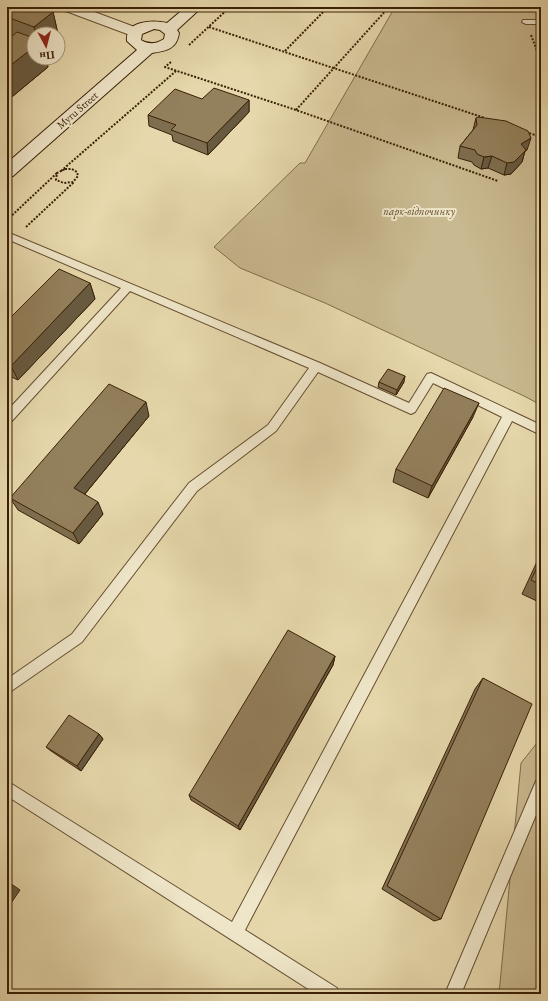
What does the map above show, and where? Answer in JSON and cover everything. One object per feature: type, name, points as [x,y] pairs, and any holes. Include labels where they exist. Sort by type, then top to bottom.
[{"type":"main road","points":[[68,7],[135,32]]},
{"type":"main road","points":[[169,30],[195,7]]},
{"type":"main road","points":[[154,25],[169,30],[172,33],[171,41],[162,46],[148,48],[134,41],[133,37],[135,32],[142,27],[154,25]]},
{"type":"main road","name":"Myru Street","points":[[7,172],[148,48]]},
{"type":"lane","points":[[526,22],[541,22]]},
{"type":"lane","points":[[11,236],[316,366],[411,409],[431,377],[541,430]]},
{"type":"lane","points":[[59,271],[70,261]]},
{"type":"lane","points":[[7,419],[129,286]]},
{"type":"lane","points":[[7,687],[77,638],[193,487],[272,428],[316,366]]},
{"type":"lane","points":[[235,933],[509,415]]},
{"type":"lane","points":[[453,994],[541,786]]},
{"type":"lane","points":[[7,788],[331,994]]},
{"type":"path","points":[[187,47],[230,7]]},
{"type":"path","points":[[284,51],[328,7]]},
{"type":"path","points":[[296,110],[389,7]]},
{"type":"path","points":[[526,22],[541,62]]},
{"type":"path","points":[[208,27],[489,120]]},
{"type":"path","points":[[176,57],[165,67],[223,85],[498,181]]},
{"type":"path","points":[[61,171],[177,71]]},
{"type":"path","points":[[526,132],[541,137]]},
{"type":"path","points":[[7,220],[57,173],[70,169],[75,170],[78,176],[77,179]]},
{"type":"path","points":[[57,173],[56,177],[59,182],[69,183],[77,179]]},
{"type":"path","points":[[11,236],[77,179]]},
{"type":"green space","name":"парк-відпочинку","points":[[395,7],[541,7],[541,405],[325,303],[240,268],[214,247],[300,163],[305,163]]},
{"type":"green space","points":[[541,738],[541,994],[499,994],[521,763]]},
{"type":"building","points":[[7,7],[38,7],[53,12],[35,26],[31,26],[7,17]]},
{"type":"building","points":[[17,32],[26,35],[26,53],[7,68],[7,40]]},
{"type":"building","points":[[214,88],[249,100],[207,143],[171,130],[176,125],[148,115],[175,89],[202,99]]},
{"type":"building","points":[[476,118],[506,121],[528,131],[531,138],[521,144],[526,150],[514,162],[507,163],[492,156],[484,157],[477,154],[475,150],[460,146],[477,125]]},
{"type":"building","points":[[59,269],[90,283],[11,366],[7,364],[7,321]]},
{"type":"building","points":[[388,369],[405,376],[397,390],[379,382]]},
{"type":"building","points":[[109,384],[146,402],[74,488],[98,502],[73,533],[10,498]]},
{"type":"building","points":[[444,388],[479,403],[432,486],[396,469]]},
{"type":"building","points":[[541,559],[541,585],[531,580]]},
{"type":"building","points":[[288,630],[335,656],[238,826],[189,795]]},
{"type":"building","points":[[483,678],[532,704],[441,919],[387,886]]},
{"type":"building","points":[[69,715],[99,734],[77,766],[46,747]]},
{"type":"building","points":[[7,885],[10,888],[7,893]]}]
